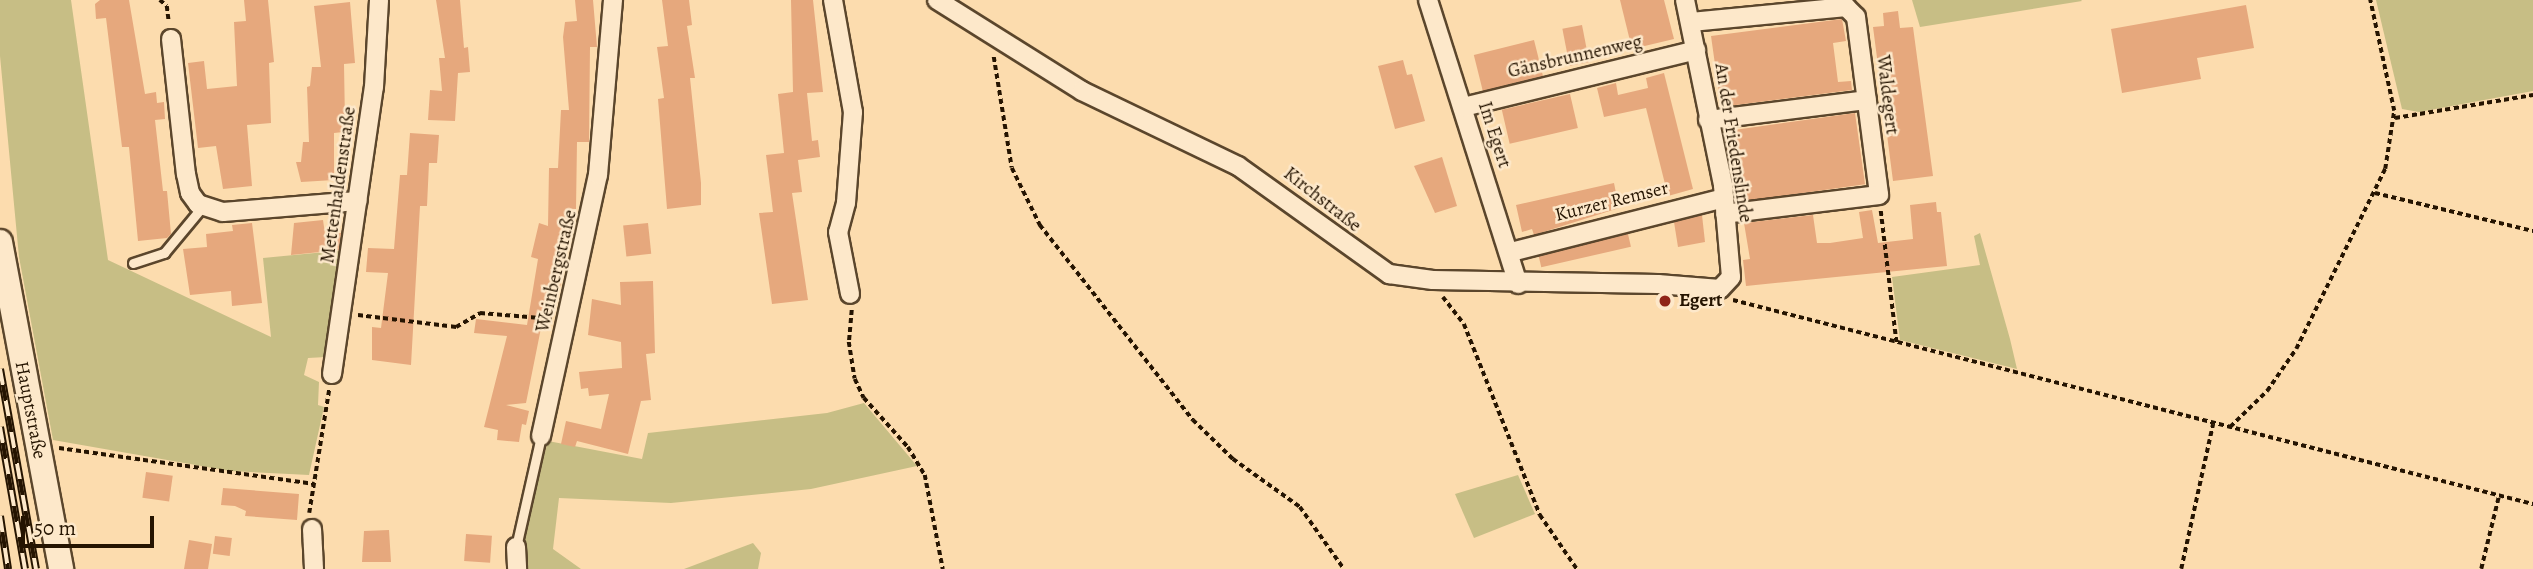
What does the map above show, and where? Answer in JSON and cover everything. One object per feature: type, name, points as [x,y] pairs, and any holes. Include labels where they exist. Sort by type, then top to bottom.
[{"type":"main road","name":"Hauptstraße","points":[[0,242],[61,569]]},
{"type":"street","name":"Mettenhaldenstraße","points":[[332,374],[376,69],[379,0]]},
{"type":"street","name":"Weinbergstraße","points":[[541,436],[602,155],[613,0]]},
{"type":"street","points":[[833,0],[853,105],[846,203],[838,232],[850,294]]},
{"type":"street","name":"Kirchstraße","points":[[937,0],[1092,96],[1238,166],[1299,206],[1374,267],[1400,277],[1518,284],[1657,284],[1720,289]]},
{"type":"street","name":"Im Egert","points":[[1428,0],[1518,284]]},
{"type":"street","name":"An der Friedenslinde","points":[[1685,0],[1724,206],[1731,277],[1720,289]]},
{"type":"street","name":"Waldegert","points":[[1691,22],[1849,7],[1856,18],[1879,195]]},
{"type":"street","points":[[171,39],[187,183],[202,206],[223,212],[358,201]]},
{"type":"street","name":"Gänsbrunnenweg","points":[[1463,107],[1696,50]]},
{"type":"street","points":[[1709,120],[1867,100]]},
{"type":"street","points":[[1724,206],[1879,195]]},
{"type":"street","name":"Kurzer Remser","points":[[1510,252],[1724,206]]},
{"type":"street","points":[[312,528],[314,569]]},
{"type":"street","points":[[516,547],[517,569]]},
{"type":"lane","points":[[133,263],[164,253],[202,206]]},
{"type":"lane","name":"Weinbergstraße","points":[[516,547],[541,436]]},
{"type":"path","points":[[160,0],[167,6],[171,39]]},
{"type":"path","points":[[2230,427],[2267,391],[2288,362],[2375,193],[2388,159],[2395,118],[2370,0]]},
{"type":"path","points":[[995,37],[1012,167],[1029,208],[1199,427],[1233,459],[1300,507],[1344,569]]},
{"type":"path","points":[[2395,118],[2533,95]]},
{"type":"path","points":[[2375,193],[2533,231]]},
{"type":"path","points":[[1879,195],[1897,345]]},
{"type":"path","points":[[1433,280],[1464,324],[1540,514],[1577,569]]},
{"type":"path","points":[[1720,289],[1738,303],[2533,504]]},
{"type":"path","points":[[850,294],[850,353],[855,379],[864,398],[908,447],[925,475],[943,569]]},
{"type":"path","points":[[342,313],[456,327],[480,313],[567,320]]},
{"type":"path","points":[[312,528],[309,518],[332,374]]},
{"type":"path","points":[[2181,569],[2213,424]]},
{"type":"path","points":[[38,448],[71,449],[314,484]]},
{"type":"path","points":[[2481,569],[2499,495]]},
{"type":"shaded area","points":[[0,0],[71,0],[108,260],[271,337],[263,258],[346,250],[326,357],[308,358],[304,375],[319,382],[318,405],[324,407],[309,475],[230,471],[53,440],[19,257],[0,56]]},
{"type":"shaded area","points":[[1912,0],[2081,0],[2082,1],[1920,27]]},
{"type":"shaded area","points":[[2376,0],[2533,0],[2533,91],[2419,112],[2402,109]]},
{"type":"shaded area","points":[[1980,233],[2017,369],[1900,340],[1892,277],[1980,265],[1974,236]]},
{"type":"shaded area","points":[[864,403],[917,466],[811,489],[671,503],[559,498],[553,549],[581,569],[522,569],[523,531],[548,441],[642,459],[648,433],[827,413]]},
{"type":"shaded area","points":[[1518,475],[1535,514],[1474,538],[1455,494]]},
{"type":"shaded area","points":[[753,543],[761,553],[758,569],[684,569]]},
{"type":"building","points":[[100,0],[129,0],[145,94],[156,92],[157,103],[164,102],[165,119],[155,120],[163,191],[167,191],[171,234],[167,238],[138,241],[129,147],[122,147],[106,18],[96,19],[95,4]]},
{"type":"building","points":[[244,0],[268,0],[274,62],[269,63],[271,123],[247,125],[252,186],[223,189],[216,146],[198,148],[188,63],[204,61],[207,89],[237,86],[234,22],[246,21]]},
{"type":"building","points":[[436,0],[460,0],[464,48],[468,47],[470,72],[458,73],[455,121],[428,120],[430,90],[442,91],[439,58],[445,58]]},
{"type":"building","points":[[575,0],[593,0],[597,47],[590,47],[589,142],[577,142],[576,209],[571,209],[558,264],[553,264],[554,283],[561,283],[555,310],[545,308],[526,403],[506,405],[529,411],[526,425],[522,424],[519,442],[497,440],[498,430],[484,427],[507,336],[474,333],[476,319],[527,325],[538,259],[531,257],[539,223],[548,226],[549,168],[558,168],[561,110],[569,110],[563,37],[565,22],[577,21]]},
{"type":"building","points":[[662,0],[689,0],[692,25],[687,26],[695,78],[690,78],[701,183],[701,205],[667,209],[658,99],[664,98],[657,47],[668,46]]},
{"type":"building","points":[[791,0],[813,0],[823,92],[807,93],[812,141],[818,140],[820,157],[798,160],[802,192],[792,193],[808,300],[772,304],[759,213],[773,212],[766,155],[784,153],[778,94],[793,92]]},
{"type":"building","points":[[1620,0],[1664,0],[1674,39],[1632,49]]},
{"type":"building","points":[[350,2],[355,63],[344,64],[345,123],[343,132],[334,133],[334,180],[301,182],[296,162],[301,162],[303,142],[309,142],[307,87],[310,86],[312,67],[321,67],[314,6]]},
{"type":"building","points":[[2246,5],[2254,48],[2197,58],[2201,79],[2122,93],[2111,29]]},
{"type":"building","points":[[1898,11],[1900,28],[1913,27],[1933,176],[1893,181],[1873,27],[1884,26],[1883,13]]},
{"type":"building","points":[[1842,19],[1846,41],[1833,43],[1838,82],[1851,81],[1852,90],[1721,107],[1711,36]]},
{"type":"building","points":[[1582,25],[1589,62],[1570,66],[1562,29]]},
{"type":"building","points":[[1534,40],[1543,76],[1483,91],[1474,55]]},
{"type":"building","points":[[1403,60],[1407,75],[1412,74],[1425,121],[1395,129],[1378,66]]},
{"type":"building","points":[[1664,73],[1693,189],[1668,196],[1646,108],[1604,117],[1597,88],[1616,83],[1618,95],[1648,88],[1646,78]]},
{"type":"building","points":[[1570,94],[1578,128],[1510,144],[1502,110]]},
{"type":"building","points":[[1855,113],[1865,184],[1735,203],[1725,131]]},
{"type":"building","points":[[410,133],[439,135],[437,163],[429,163],[427,206],[420,206],[411,365],[372,360],[372,327],[381,328],[388,273],[366,272],[368,248],[394,249],[400,175],[407,175]]},
{"type":"building","points":[[1442,157],[1457,206],[1435,213],[1414,166]]},
{"type":"building","points":[[1614,183],[1619,208],[1534,235],[1532,229],[1522,232],[1516,205]]},
{"type":"building","points":[[1936,202],[1937,212],[1941,212],[1947,266],[1746,286],[1743,260],[1750,259],[1744,223],[1813,215],[1817,243],[1830,243],[1863,238],[1859,212],[1872,210],[1878,243],[1913,239],[1910,205]]},
{"type":"building","points":[[1702,215],[1705,242],[1678,247],[1674,222]]},
{"type":"building","points":[[323,220],[325,234],[341,233],[339,250],[291,255],[294,223]]},
{"type":"building","points":[[252,223],[262,303],[232,306],[231,291],[190,295],[183,249],[207,247],[206,234],[233,231],[232,225]]},
{"type":"building","points":[[648,223],[651,254],[626,256],[623,226]]},
{"type":"building","points":[[1628,234],[1631,247],[1541,267],[1538,255]]},
{"type":"building","points":[[653,281],[655,353],[646,354],[651,400],[641,401],[628,454],[577,441],[575,447],[561,444],[566,421],[601,429],[609,394],[589,396],[588,388],[581,389],[579,372],[622,368],[621,342],[588,335],[592,299],[621,305],[620,282]]},
{"type":"building","points":[[146,472],[173,476],[169,502],[142,498]]},
{"type":"building","points":[[223,488],[299,494],[297,520],[245,516],[246,511],[235,506],[221,505]]},
{"type":"building","points":[[389,530],[391,562],[362,562],[364,531]]},
{"type":"building","points":[[466,534],[492,536],[490,563],[464,561]]},
{"type":"building","points":[[215,536],[232,538],[230,556],[213,554]]},
{"type":"building","points":[[189,540],[212,544],[208,569],[184,569]]},
{"type":"railway","points":[[0,369],[36,569]]},
{"type":"railway","points":[[0,427],[25,569]]},
{"type":"railway","points":[[0,516],[8,569]]},
{"type":"place","name":"Egert","points":[[1665,301]]}]
